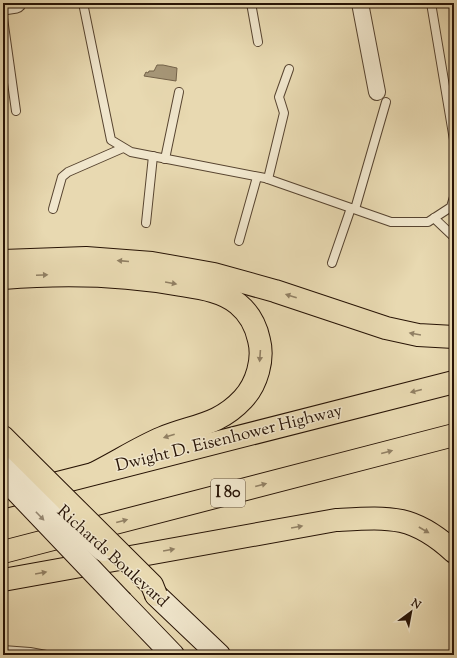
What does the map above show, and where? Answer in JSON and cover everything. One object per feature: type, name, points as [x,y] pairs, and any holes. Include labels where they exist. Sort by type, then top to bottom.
[{"type":"highway","points":[[3,261],[86,258],[159,265],[214,274],[275,291],[386,328],[418,335],[454,337]]},
{"type":"highway","points":[[3,278],[79,274],[162,281],[198,288],[219,294],[237,303],[250,317],[258,333],[261,347],[260,363],[254,381],[243,398],[223,416],[205,424],[162,438],[95,474]]},
{"type":"highway","name":"Dwight D. Eisenhower Highway","points":[[3,497],[454,382]]},
{"type":"highway","name":"I 80","points":[[3,552],[454,435]]},
{"type":"highway","points":[[7,448],[152,585],[156,595]]},
{"type":"highway","points":[[3,580],[336,520],[375,518],[400,520],[417,526],[439,538],[454,552]]},
{"type":"main road","name":"Richards Boulevard","points":[[3,477],[173,655]]},
{"type":"main road","name":"Richards Boulevard","points":[[156,595],[219,655]]},
{"type":"street","points":[[3,5],[16,3]]},
{"type":"street","points":[[360,3],[382,97]]},
{"type":"lane","points":[[83,3],[111,140],[131,152],[268,179],[391,222],[428,222],[451,207],[454,197]]},
{"type":"lane","points":[[251,3],[258,42]]},
{"type":"lane","points":[[432,3],[454,140]]},
{"type":"lane","points":[[3,18],[16,111]]},
{"type":"lane","points":[[268,179],[284,113],[279,97],[289,69]]},
{"type":"lane","points":[[165,159],[179,92]]},
{"type":"lane","points":[[332,263],[353,209],[382,97]]},
{"type":"lane","points":[[53,209],[62,177],[68,172],[124,148]]},
{"type":"lane","points":[[146,224],[153,156]]},
{"type":"lane","points":[[240,241],[257,177]]},
{"type":"lane","points":[[434,218],[454,237]]},
{"type":"lane","points":[[3,650],[46,655]]},
{"type":"shaded area","points":[[157,65],[177,68],[176,81],[144,76],[146,72],[148,73],[149,71],[154,71]]}]
